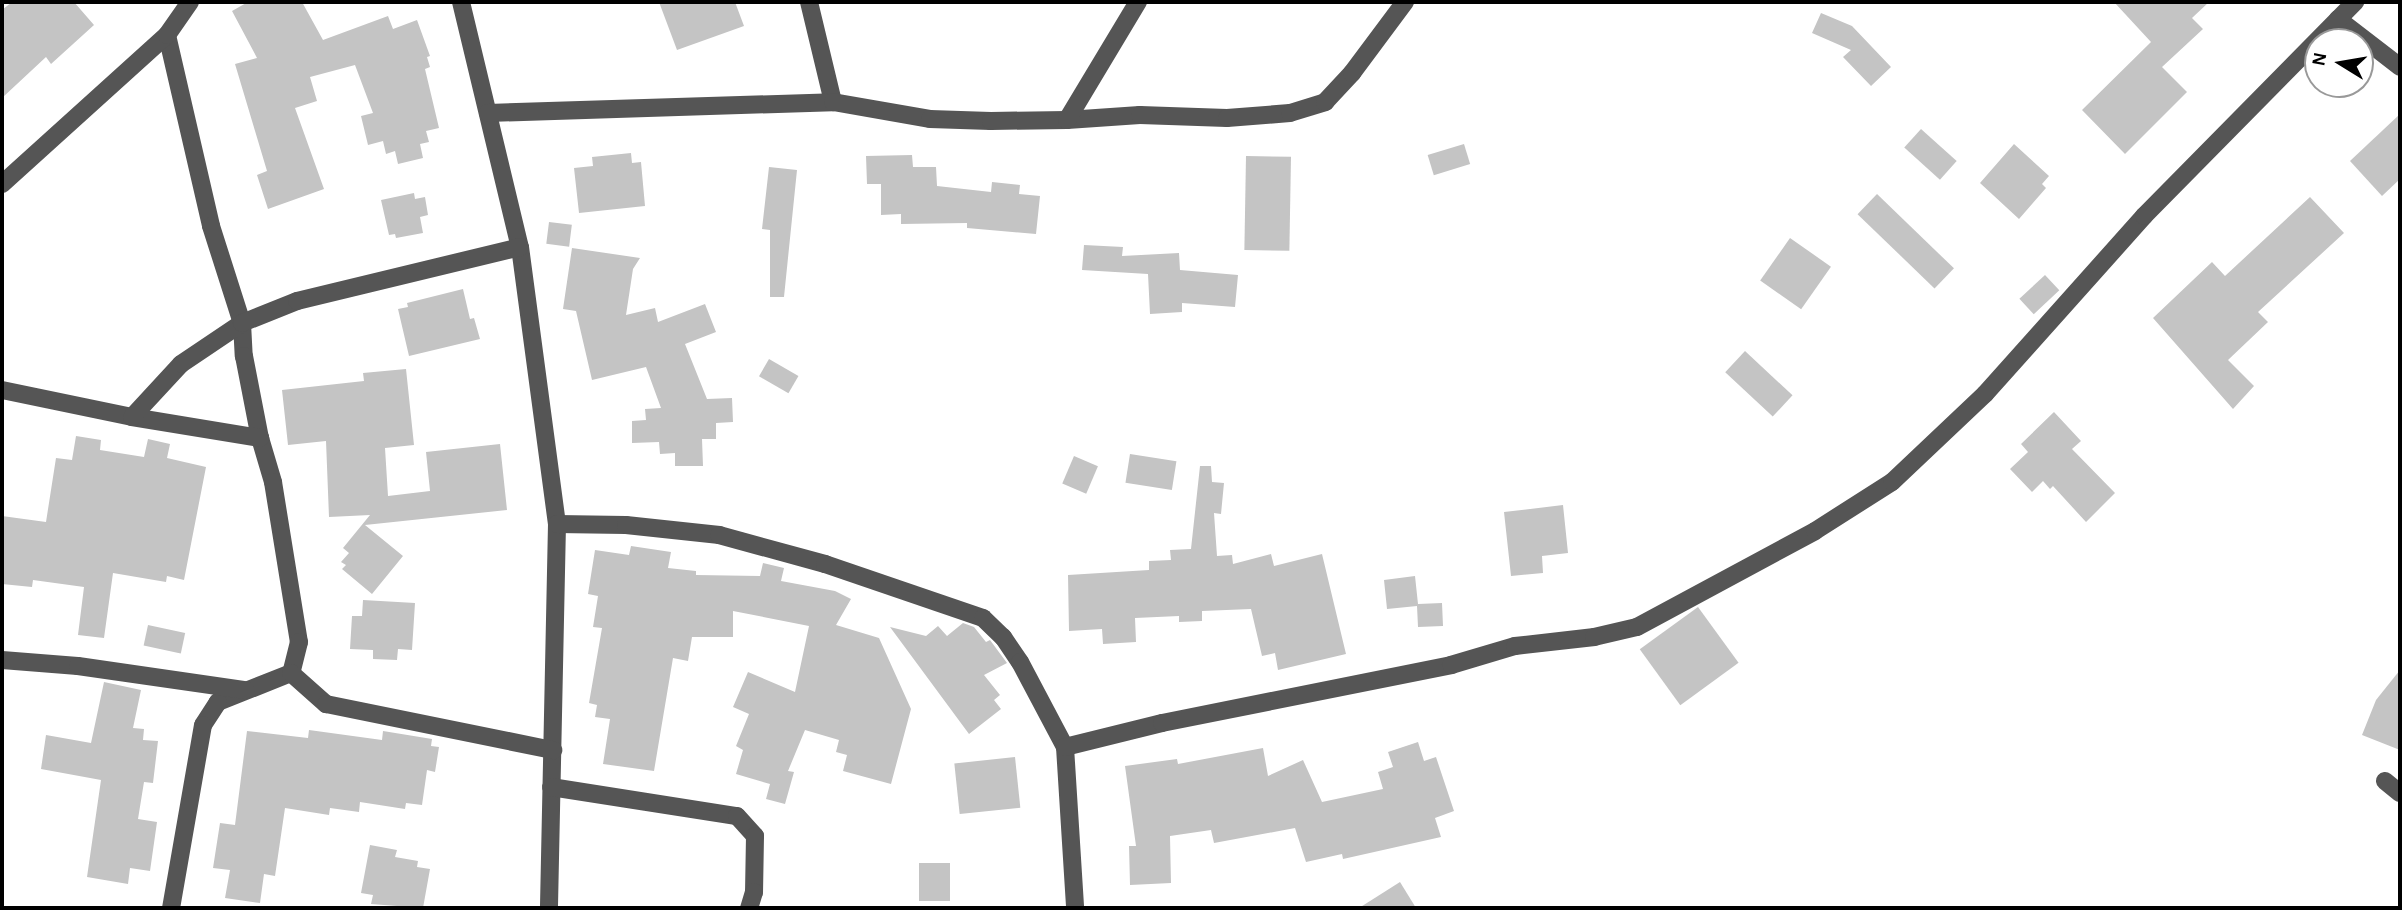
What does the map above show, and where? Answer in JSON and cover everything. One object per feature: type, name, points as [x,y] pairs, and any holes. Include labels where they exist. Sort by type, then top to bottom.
[{"type":"street","points":[[2,184],[167,35],[190,2]]},
{"type":"street","points":[[461,2],[520,247],[557,524],[549,908]]},
{"type":"street","points":[[809,2],[833,102]]},
{"type":"street","points":[[1067,120],[1138,2]]},
{"type":"street","points":[[488,113],[833,102],[930,119],[1067,120],[1140,115],[1227,118],[1290,113],[1325,102],[1353,73],[1405,2]]},
{"type":"street","points":[[1065,747],[1162,723],[1451,665],[1515,646],[1594,637],[1637,627],[1815,531],[1892,482],[1985,394],[2144,216],[2355,2]]},
{"type":"street","points":[[2338,19],[2400,67]]},
{"type":"street","points":[[167,35],[211,226],[242,323],[244,356],[260,438],[274,482],[299,642],[291,673]]},
{"type":"street","points":[[132,417],[181,364],[242,323],[298,301],[520,247]]},
{"type":"street","points":[[2,390],[132,417],[260,438]]},
{"type":"street","points":[[557,524],[626,525],[719,535],[825,564],[983,618],[1003,638],[1020,662],[1065,747],[1075,908]]},
{"type":"street","points":[[2,660],[78,666],[247,690]]},
{"type":"street","points":[[291,673],[326,704],[552,750]]},
{"type":"street","points":[[171,908],[203,725],[218,702],[291,673]]},
{"type":"street","points":[[2385,781],[2400,793]]},
{"type":"street","points":[[551,787],[737,816],[755,836],[754,892],[750,908]]},
{"type":"building","points":[[12,2],[74,2],[94,25],[51,64],[46,57],[2,98],[2,10]]},
{"type":"building","points":[[248,2],[302,2],[323,40],[388,16],[393,29],[417,20],[430,56],[427,57],[430,67],[425,69],[439,128],[426,131],[429,142],[420,144],[423,158],[398,164],[395,151],[386,154],[383,141],[368,145],[361,116],[373,113],[355,65],[310,77],[317,101],[295,108],[324,189],[268,209],[257,175],[267,171],[235,64],[257,58],[232,11]]},
{"type":"building","points":[[659,2],[735,2],[744,26],[677,50]]},
{"type":"building","points":[[2114,2],[2209,2],[2192,18],[2203,29],[2162,67],[2187,92],[2125,154],[2082,110],[2151,42]]},
{"type":"building","points":[[1821,13],[1852,26],[1891,67],[1871,86],[1843,57],[1851,50],[1812,33]]},
{"type":"building","points":[[2400,114],[2400,179],[2382,196],[2350,161]]},
{"type":"building","points":[[1921,129],[1957,161],[1940,180],[1904,148]]},
{"type":"building","points":[[1464,144],[1470,164],[1434,175],[1428,155]]},
{"type":"building","points":[[2014,144],[2049,176],[2042,184],[2046,188],[2019,219],[1980,183]]},
{"type":"building","points":[[631,153],[632,163],[641,162],[645,206],[579,213],[574,168],[593,166],[592,157]]},
{"type":"building","points":[[912,155],[913,167],[936,167],[937,186],[991,192],[992,182],[1020,185],[1019,194],[1040,196],[1036,234],[967,228],[967,223],[901,224],[901,214],[881,215],[881,184],[867,184],[866,156]]},
{"type":"building","points":[[1246,156],[1291,157],[1289,251],[1244,250]]},
{"type":"building","points":[[769,167],[797,170],[784,297],[770,297],[770,230],[762,229]]},
{"type":"building","points":[[414,193],[415,199],[425,197],[428,215],[420,217],[423,233],[396,238],[395,234],[389,235],[381,200]]},
{"type":"building","points":[[1877,194],[1954,268],[1935,288],[1858,214]]},
{"type":"building","points":[[2310,197],[2344,233],[2258,312],[2268,322],[2228,360],[2254,386],[2233,409],[2153,318],[2212,262],[2225,276]]},
{"type":"building","points":[[549,222],[572,225],[569,247],[546,244]]},
{"type":"building","points":[[1790,238],[1831,267],[1801,309],[1760,281]]},
{"type":"building","points":[[1084,245],[1123,247],[1122,256],[1179,253],[1180,270],[1238,275],[1235,307],[1182,303],[1182,312],[1150,314],[1148,274],[1082,270]]},
{"type":"building","points":[[572,248],[640,258],[633,269],[626,315],[655,308],[658,322],[705,304],[716,332],[685,344],[707,399],[732,398],[733,422],[716,423],[716,439],[702,439],[703,466],[675,466],[675,453],[660,454],[659,442],[632,443],[632,421],[646,420],[645,409],[661,408],[646,367],[592,380],[576,311],[563,309]]},
{"type":"building","points":[[2045,275],[2059,290],[2034,314],[2019,299]]},
{"type":"building","points":[[463,289],[470,319],[474,318],[480,339],[409,356],[398,309],[408,307],[407,303]]},
{"type":"building","points":[[1745,351],[1793,395],[1773,417],[1725,372]]},
{"type":"building","points":[[769,359],[798,376],[788,393],[759,376]]},
{"type":"building","points":[[406,369],[414,445],[385,448],[388,496],[430,491],[426,452],[500,444],[507,510],[365,525],[403,556],[372,594],[342,569],[346,565],[341,562],[349,553],[343,548],[370,515],[329,517],[326,441],[288,445],[282,390],[364,381],[363,373]]},
{"type":"building","points":[[2054,412],[2081,441],[2072,449],[2115,493],[2086,522],[2053,486],[2050,489],[2043,481],[2032,492],[2010,469],[2028,452],[2021,444]]},
{"type":"building","points":[[76,436],[101,440],[100,450],[144,457],[148,439],[170,444],[167,458],[206,467],[184,580],[167,576],[166,582],[113,573],[104,638],[78,635],[84,587],[33,580],[32,587],[2,584],[2,516],[46,522],[56,458],[72,460]]},
{"type":"building","points":[[1130,454],[1176,461],[1172,490],[1125,483]]},
{"type":"building","points":[[1074,456],[1098,466],[1086,494],[1062,484]]},
{"type":"building","points":[[1200,466],[1211,466],[1212,482],[1224,483],[1221,514],[1214,513],[1217,556],[1232,555],[1233,564],[1271,554],[1274,566],[1322,554],[1346,654],[1278,670],[1275,653],[1262,656],[1251,609],[1202,611],[1202,621],[1179,622],[1179,616],[1135,618],[1136,642],[1103,644],[1102,629],[1069,631],[1068,575],[1149,570],[1149,561],[1171,560],[1170,550],[1191,549]]},
{"type":"building","points":[[1563,505],[1568,553],[1542,556],[1543,573],[1511,576],[1504,512]]},
{"type":"building","points":[[631,546],[671,552],[668,568],[696,571],[696,575],[760,576],[763,563],[784,568],[781,581],[835,591],[851,599],[836,625],[879,638],[911,709],[891,784],[843,771],[847,755],[836,752],[839,740],[805,730],[788,771],[794,772],[785,804],[766,799],[770,784],[736,774],[743,750],[736,746],[749,714],[733,707],[748,672],[795,692],[809,626],[733,611],[733,637],[692,637],[688,661],[673,658],[654,771],[603,764],[610,719],[595,717],[597,705],[589,703],[602,628],[593,627],[598,596],[588,594],[595,550],[629,555]]},
{"type":"building","points":[[1415,576],[1418,604],[1442,603],[1443,626],[1418,627],[1417,606],[1387,609],[1384,580]]},
{"type":"building","points":[[363,600],[415,603],[412,650],[398,649],[397,660],[373,659],[373,650],[350,649],[352,616],[362,616]]},
{"type":"building","points":[[1698,607],[1739,663],[1680,705],[1640,649]]},
{"type":"building","points":[[963,623],[974,627],[986,642],[990,640],[1007,663],[984,675],[1000,695],[994,700],[1001,709],[969,734],[890,627],[926,636],[938,626],[947,636]]},
{"type":"building","points":[[148,625],[185,633],[181,653],[144,646]]},
{"type":"building","points":[[2400,670],[2400,750],[2362,735],[2376,700]]},
{"type":"building","points":[[104,682],[141,690],[133,728],[144,729],[143,740],[158,741],[153,783],[144,782],[138,819],[157,822],[150,871],[130,868],[128,884],[87,877],[101,780],[41,769],[46,735],[91,743]]},
{"type":"building","points":[[309,730],[382,740],[383,731],[432,739],[431,746],[439,747],[435,772],[427,770],[422,805],[406,803],[405,809],[360,802],[359,812],[330,808],[329,815],[285,808],[275,876],[264,874],[260,903],[225,898],[230,870],[213,868],[220,823],[235,825],[247,731],[308,738]]},
{"type":"building","points":[[1418,742],[1424,761],[1436,757],[1454,811],[1435,818],[1441,837],[1343,859],[1342,854],[1306,862],[1295,828],[1214,843],[1211,830],[1170,836],[1171,883],[1130,885],[1129,846],[1136,846],[1125,766],[1177,759],[1178,764],[1263,748],[1268,776],[1303,760],[1322,802],[1383,789],[1378,772],[1393,767],[1388,752]]},
{"type":"building","points":[[1015,757],[1020,808],[960,814],[954,763]]},
{"type":"building","points":[[370,845],[397,850],[395,857],[418,861],[417,867],[430,869],[423,908],[371,904],[373,895],[361,893]]},
{"type":"building","points":[[919,863],[950,863],[950,901],[919,901]]},
{"type":"building","points":[[1400,882],[1416,908],[1359,908]]}]
